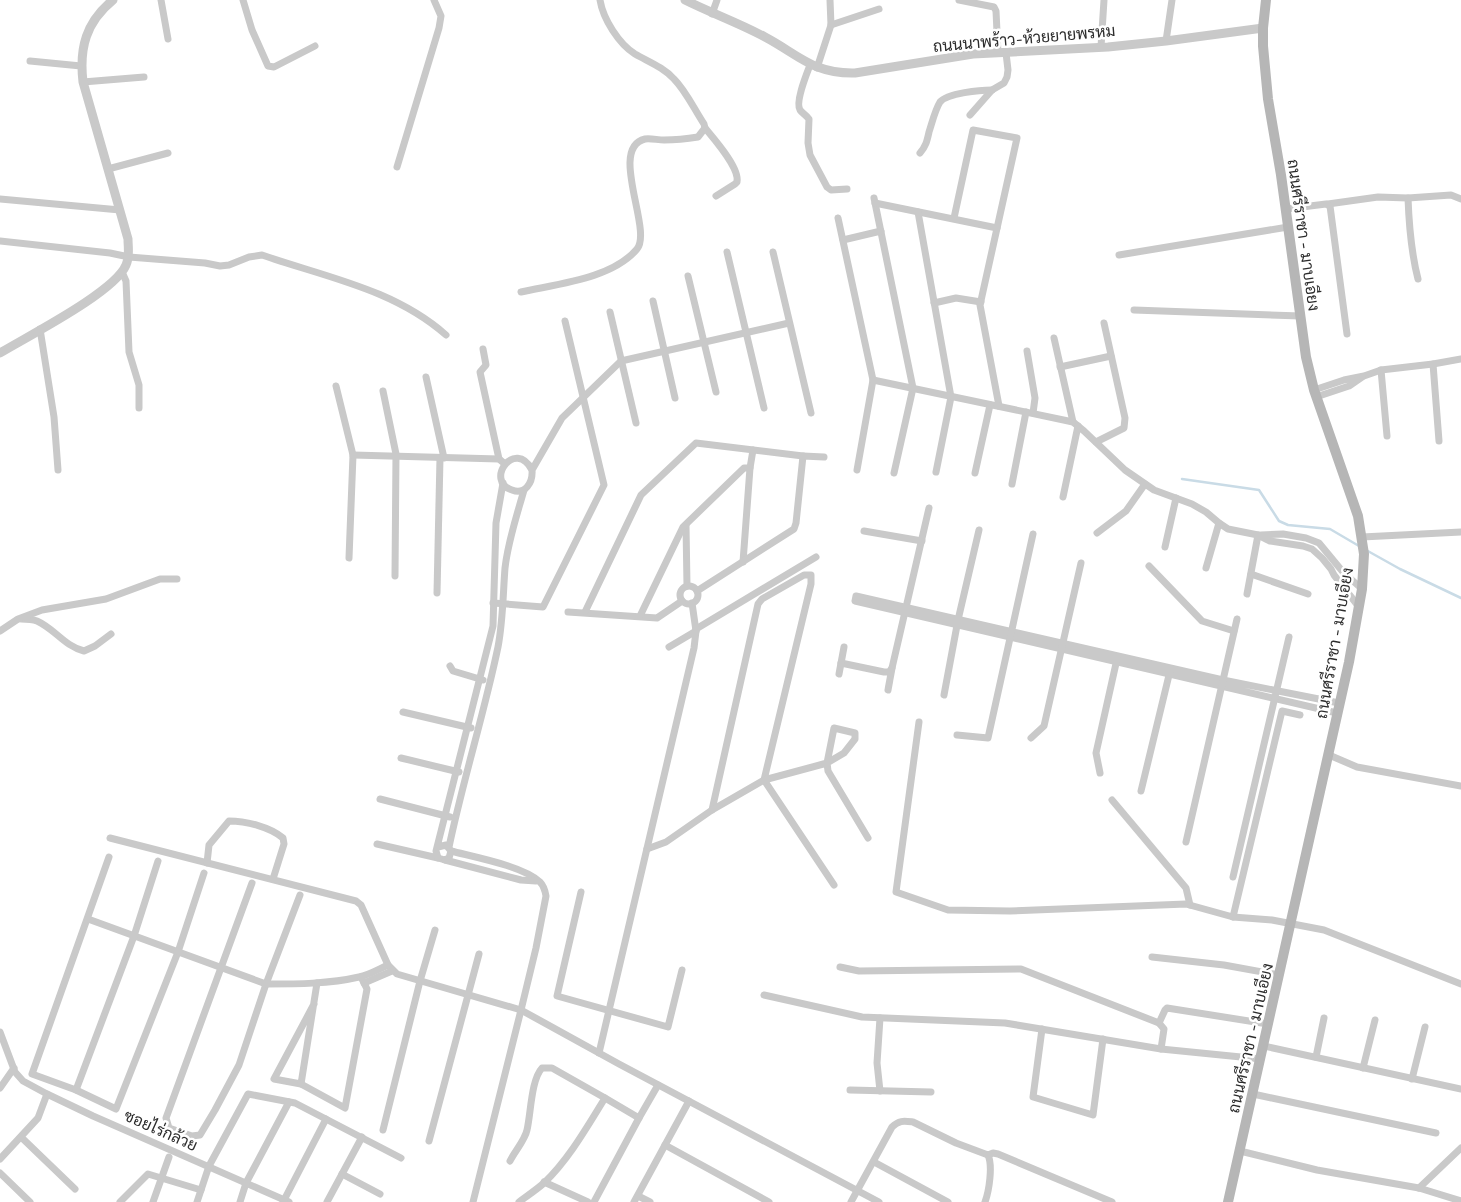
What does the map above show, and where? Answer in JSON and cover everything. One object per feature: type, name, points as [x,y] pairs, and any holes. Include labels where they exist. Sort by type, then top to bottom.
[{"type":"main road","name":"ถนนศรีราชา - มาบเอียง","points":[[1228,1202],[1349,662],[1362,589],[1364,554],[1358,516],[1315,394],[1306,357],[1286,209],[1268,98],[1263,28],[1266,0]]},
{"type":"street","points":[[0,353],[77,308],[112,283],[126,266],[129,257],[128,238],[83,82],[81,66],[90,24],[101,10],[113,0]]},
{"type":"street","points":[[161,0],[168,39]]},
{"type":"street","points":[[243,0],[252,30],[268,66],[274,67],[315,46]]},
{"type":"street","points":[[397,167],[440,28],[441,16],[434,0]]},
{"type":"street","points":[[600,0],[605,14],[619,39],[633,53],[662,68],[675,79],[704,124],[704,128],[738,175],[735,184],[716,196]]},
{"type":"street","name":"ถนนนาพร้าว-ห้วยยายพรหม","points":[[685,0],[765,37],[813,66],[836,73],[855,73],[973,54],[1101,48],[1166,42],[1263,28]]},
{"type":"street","points":[[712,14],[717,0]]},
{"type":"street","points":[[830,0],[831,25],[802,90],[799,106],[800,110],[809,119],[808,143],[810,155],[827,187],[831,190],[847,189]]},
{"type":"street","points":[[959,0],[990,5],[996,11]]},
{"type":"street","points":[[970,115],[992,90],[1004,83],[1007,77],[996,11],[998,0]]},
{"type":"street","points":[[1101,48],[1104,0]]},
{"type":"street","points":[[1166,42],[1172,0]]},
{"type":"street","points":[[831,25],[879,9]]},
{"type":"street","points":[[30,61],[81,66]]},
{"type":"street","points":[[83,82],[144,77]]},
{"type":"street","points":[[920,153],[926,146],[937,108],[941,101],[946,97],[954,95],[992,90]]},
{"type":"street","points":[[521,292],[595,275],[623,262],[638,248],[640,243],[636,205],[632,188],[630,157],[632,151],[644,139],[684,140],[698,137],[704,128]]},
{"type":"street","points":[[954,218],[972,130],[1017,138],[981,302],[999,406]]},
{"type":"street","points":[[108,169],[168,153]]},
{"type":"street","points":[[1286,209],[1378,197],[1451,196],[1461,199]]},
{"type":"street","points":[[1408,198],[1414,264],[1418,278]]},
{"type":"street","points":[[0,199],[120,210]]},
{"type":"street","points":[[894,472],[913,388],[874,201],[997,228]]},
{"type":"street","points":[[1328,204],[1330,206],[1348,334]]},
{"type":"street","points":[[918,212],[951,396],[936,472]]},
{"type":"street","points":[[838,218],[873,380],[858,470]]},
{"type":"street","points":[[1119,254],[1288,227]]},
{"type":"street","points":[[843,240],[881,231]]},
{"type":"street","points":[[0,241],[110,253],[129,257],[205,262],[220,266],[262,255],[355,284],[392,298],[437,327],[446,335]]},
{"type":"street","points":[[727,252],[764,408]]},
{"type":"street","points":[[773,252],[811,413]]},
{"type":"street","points":[[122,272],[126,281],[129,352],[139,385],[139,408]]},
{"type":"street","points":[[688,276],[716,392]]},
{"type":"street","points":[[934,303],[956,298],[981,302]]},
{"type":"street","points":[[652,301],[675,398]]},
{"type":"street","points":[[1134,310],[1301,316]]},
{"type":"street","points":[[610,312],[636,423]]},
{"type":"street","points":[[493,603],[543,607],[604,485],[565,321]]},
{"type":"street","points":[[532,470],[562,418],[621,361],[789,323]]},
{"type":"street","points":[[1096,442],[1124,428],[1125,418],[1104,323]]},
{"type":"street","points":[[40,329],[54,417],[58,470]]},
{"type":"street","points":[[1054,338],[1075,424],[1062,497]]},
{"type":"street","points":[[442,859],[436,851],[493,626],[496,523],[502,483],[500,476],[502,462],[480,372],[486,365],[483,349]]},
{"type":"street","points":[[1012,484],[1029,413],[1035,398],[1027,351]]},
{"type":"street","points":[[1060,367],[1111,356]]},
{"type":"street","points":[[1315,394],[1349,386],[1364,376],[1381,370],[1461,359]]},
{"type":"street","points":[[1433,364],[1439,441]]},
{"type":"street","points":[[1381,370],[1387,436]]},
{"type":"street","points":[[426,377],[442,458],[437,593]]},
{"type":"street","points":[[873,380],[1075,424],[1125,470],[1145,484],[1154,490],[1192,504],[1206,512],[1219,523],[1239,532],[1258,535],[1283,534],[1306,538],[1319,543],[1343,572],[1362,589]]},
{"type":"street","points":[[336,386],[353,455],[349,558]]},
{"type":"street","points":[[383,391],[396,456],[395,576]]},
{"type":"street","points":[[975,472],[990,405]]},
{"type":"street","points":[[585,612],[641,495],[696,443],[824,457]]},
{"type":"street","points":[[743,562],[753,450]]},
{"type":"street","points":[[353,455],[502,462],[522,459],[529,464],[533,478],[530,485],[524,490],[508,489],[502,483]]},
{"type":"street","points":[[697,591],[794,529],[803,456]]},
{"type":"street","points":[[640,616],[686,525],[744,468],[750,468]]},
{"type":"street","points":[[1097,533],[1126,511],[1145,484]]},
{"type":"street","points":[[442,859],[451,855],[450,849],[455,818],[498,647],[504,604],[506,566],[511,536],[524,490]]},
{"type":"street","points":[[1165,547],[1176,498]]},
{"type":"street","points":[[888,690],[929,508]]},
{"type":"street","points":[[1206,568],[1219,523]]},
{"type":"street","points":[[686,525],[688,586]]},
{"type":"street","points":[[944,695],[958,622],[980,530]]},
{"type":"street","points":[[864,532],[922,542]]},
{"type":"street","points":[[1362,537],[1461,532]]},
{"type":"street","points":[[957,735],[988,738],[1033,534]]},
{"type":"street","points":[[1246,594],[1258,535]]},
{"type":"street","points":[[1258,535],[1270,541],[1312,549],[1332,569],[1334,576],[1359,607]]},
{"type":"street","points":[[669,647],[816,556]]},
{"type":"street","points":[[1031,738],[1044,726],[1081,563]]},
{"type":"street","points":[[1149,566],[1202,621],[1234,631]]},
{"type":"street","points":[[1251,574],[1308,594]]},
{"type":"street","points":[[712,810],[758,604],[804,575],[811,575],[811,584],[764,780],[834,885]]},
{"type":"street","points":[[0,631],[18,619],[42,610],[85,604],[115,597],[160,579],[177,579]]},
{"type":"street","points":[[688,586],[697,591],[697,598],[692,603],[689,604],[682,601],[680,597],[681,590],[688,586]]},
{"type":"street","points":[[906,610],[855,602],[856,596],[906,610],[1222,683],[1276,698],[1338,708]]},
{"type":"street","points":[[568,612],[657,618],[682,601]]},
{"type":"street","points":[[599,1053],[694,648],[696,630],[692,603]]},
{"type":"street","points":[[18,619],[36,620],[56,633],[68,645],[84,651],[96,646],[111,634]]},
{"type":"street","points":[[1186,842],[1237,619]]},
{"type":"street","points":[[1233,877],[1289,637]]},
{"type":"street","points":[[839,674],[844,647]]},
{"type":"street","points":[[1100,773],[1096,753],[1117,658]]},
{"type":"street","points":[[841,662],[884,672],[889,672],[892,668]]},
{"type":"street","points":[[450,666],[453,670],[489,681]]},
{"type":"street","points":[[1141,791],[1170,671]]},
{"type":"street","points":[[1222,683],[1278,690],[1338,708]]},
{"type":"street","points":[[1233,917],[1282,710],[1300,715]]},
{"type":"street","points":[[403,712],[477,729]]},
{"type":"street","points":[[919,722],[896,892],[948,910],[1010,911],[1186,904],[1233,917],[1272,920],[1324,930],[1461,984]]},
{"type":"street","points":[[647,849],[666,842],[712,810],[764,780],[827,763],[844,753],[855,740],[856,733],[834,728],[827,763],[828,772],[868,838]]},
{"type":"street","points":[[1329,755],[1357,767],[1461,786]]},
{"type":"street","points":[[401,758],[465,774]]},
{"type":"street","points":[[380,799],[455,818]]},
{"type":"street","points":[[1112,800],[1186,888],[1190,905]]},
{"type":"street","points":[[206,863],[209,845],[229,821],[248,823],[270,830],[283,838],[284,844],[273,879]]},
{"type":"street","points":[[110,838],[356,901],[360,905],[390,968],[397,974],[521,1010],[879,1202]]},
{"type":"street","points":[[377,844],[520,880],[539,881]]},
{"type":"street","points":[[438,847],[446,845],[450,849],[522,871],[539,881],[545,888],[546,896],[536,948],[473,1202]]},
{"type":"street","points":[[109,857],[32,1074],[76,1090],[116,1109],[178,952],[204,873]]},
{"type":"street","points":[[76,1090],[134,936],[158,861]]},
{"type":"street","points":[[252,883],[166,1118],[169,1128],[192,1136],[200,1135],[239,1065],[266,984],[300,895]]},
{"type":"street","points":[[581,892],[557,996],[668,1027],[682,970]]},
{"type":"street","points":[[88,919],[266,984],[362,980],[390,968]]},
{"type":"street","points":[[383,1130],[420,981],[435,930]]},
{"type":"street","points":[[429,1141],[479,954]]},
{"type":"street","points":[[1152,957],[1224,965],[1279,975]]},
{"type":"street","points":[[840,967],[859,971],[1021,969],[1159,1023],[1164,1029],[1161,1049]]},
{"type":"street","points":[[314,1004],[274,1079],[301,1084],[345,1108],[367,989],[362,980]]},
{"type":"street","points":[[301,1084],[317,982]]},
{"type":"street","points":[[764,995],[862,1017],[1005,1023],[1161,1049],[1261,1059]]},
{"type":"street","points":[[1159,1023],[1167,1008],[1268,1024]]},
{"type":"street","points":[[880,1018],[877,1063],[880,1090]]},
{"type":"street","points":[[1316,1057],[1324,1018]]},
{"type":"street","points":[[1363,1068],[1375,1020]]},
{"type":"street","points":[[1412,1079],[1425,1027]]},
{"type":"street","points":[[1042,1029],[1033,1098],[1093,1115],[1103,1039]]},
{"type":"street","points":[[0,1032],[14,1068],[0,1088]]},
{"type":"street","points":[[1264,1046],[1461,1088]]},
{"type":"street","name":"ซอยไร่กล้วย","points":[[14,1068],[23,1081],[47,1094],[285,1201]]},
{"type":"street","points":[[510,1161],[527,1132],[538,1072],[542,1068],[552,1068],[639,1118]]},
{"type":"street","points":[[594,1202],[658,1085]]},
{"type":"street","points":[[850,1090],[931,1092]]},
{"type":"street","points":[[0,1159],[38,1118],[47,1094]]},
{"type":"street","points":[[197,1202],[209,1166],[248,1094],[295,1103],[401,1158]]},
{"type":"street","points":[[1253,1094],[1436,1133]]},
{"type":"street","points":[[519,1202],[544,1182],[560,1165],[583,1134],[605,1098]]},
{"type":"street","points":[[650,1202],[636,1199],[688,1101]]},
{"type":"street","points":[[240,1202],[246,1183],[290,1102]]},
{"type":"street","points":[[285,1201],[326,1119]]},
{"type":"street","points":[[851,1202],[892,1127],[898,1121],[913,1122],[956,1144],[988,1155],[998,1154],[1112,1202]]},
{"type":"street","points":[[21,1137],[75,1189]]},
{"type":"street","points":[[328,1202],[362,1137]]},
{"type":"street","points":[[665,1146],[769,1202]]},
{"type":"street","points":[[1419,1188],[1461,1148]]},
{"type":"street","points":[[1240,1152],[1317,1170],[1419,1188],[1461,1201]]},
{"type":"street","points":[[985,1202],[990,1180],[990,1160],[988,1155]]},
{"type":"street","points":[[153,1202],[169,1157]]},
{"type":"street","points":[[874,1162],[948,1202]]},
{"type":"street","points":[[0,1174],[30,1202]]},
{"type":"street","points":[[120,1202],[148,1174],[201,1190]]},
{"type":"street","points":[[342,1174],[380,1194]]},
{"type":"street","points":[[544,1182],[588,1202]]},
{"type":"waterway","points":[[1182,479],[1259,490],[1279,521],[1288,525],[1330,529],[1359,546]]},
{"type":"waterway","points":[[1366,550],[1400,569],[1461,598]]}]
